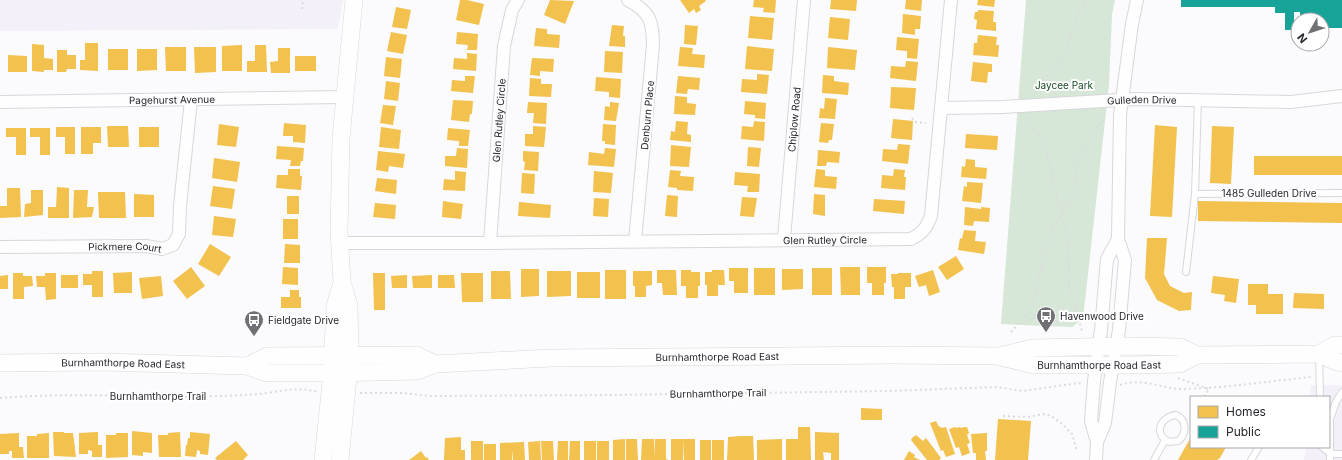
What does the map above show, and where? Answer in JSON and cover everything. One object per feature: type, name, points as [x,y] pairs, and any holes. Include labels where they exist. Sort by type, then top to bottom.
[{"type":"main road","points":[[340,460],[342,356],[335,306],[342,282],[340,243],[341,138],[354,0]]},
{"type":"main road","name":"Burnhamthorpe Road East","points":[[1319,354],[1335,345],[1342,345]]},
{"type":"main road","name":"Burnhamthorpe Road East","points":[[999,356],[1032,348],[1180,347],[1197,355],[1319,354],[1337,362],[1342,362]]},
{"type":"main road","name":"Burnhamthorpe Road East","points":[[247,366],[267,356],[416,355],[435,364]]},
{"type":"main road","name":"Burnhamthorpe Road East","points":[[0,363],[104,362],[247,366],[267,373],[341,373],[417,371],[435,364],[551,358],[893,355],[999,356],[1034,365],[1113,365],[1180,364],[1197,355]]},
{"type":"main road","points":[[323,460],[341,373]]},
{"type":"street","name":"Glen Rutley Circle","points":[[490,243],[504,46],[512,10],[518,0]]},
{"type":"street","name":"Denburn Place","points":[[628,0],[648,14],[653,29],[653,45],[635,242]]},
{"type":"street","name":"Chiplow Road","points":[[784,240],[804,0]]},
{"type":"street","name":"Glen Rutley Circle","points":[[340,243],[911,239],[922,233],[928,226],[931,216],[951,0]]},
{"type":"street","points":[[1096,442],[1105,422],[1119,330],[1125,260],[1118,239],[1120,115],[1136,0]]},
{"type":"street","name":"Gulleden Drive","points":[[941,108],[1004,107],[1122,100],[1198,99],[1291,102],[1342,96]]},
{"type":"street","name":"Pagehurst Avenue","points":[[0,102],[344,97]]},
{"type":"street","name":"Pickmere Court","points":[[0,247],[146,246],[162,249],[173,245],[179,234],[180,206],[191,100]]},
{"type":"street","points":[[1096,460],[1096,442],[1092,421],[1096,364],[1107,258],[1118,239]]},
{"type":"lane","points":[[1186,272],[1195,194],[1198,99]]},
{"type":"lane","name":"1485 Gulleden Drive","points":[[1195,194],[1342,193]]},
{"type":"lane","points":[[1319,354],[1320,396]]},
{"type":"lane","points":[[1330,457],[1330,419],[1336,402],[1342,392]]},
{"type":"lane","points":[[1176,415],[1180,417],[1185,426],[1184,434],[1181,438],[1173,442],[1165,440],[1162,436],[1160,428],[1163,421],[1171,416],[1176,415]]},
{"type":"lane","points":[[1154,460],[1165,440]]},
{"type":"lane","points":[[1251,460],[1258,448]]},
{"type":"lane","points":[[1323,448],[1330,457]]},
{"type":"lane","points":[[1330,457],[1342,454]]},
{"type":"path","points":[[302,9],[303,0]]},
{"type":"path","points":[[1034,92],[1040,81],[1056,69],[1066,49],[1072,29],[1085,0]]},
{"type":"path","points":[[1012,332],[1030,311],[1052,229],[1073,195],[1078,161],[1087,143],[1105,117]]},
{"type":"path","points":[[912,118],[916,122],[926,123]]},
{"type":"path","points":[[1028,125],[1037,131],[1044,142],[1069,248],[1069,288],[1082,331]]},
{"type":"path","points":[[1175,377],[1209,388]]},
{"type":"path","points":[[1133,378],[1129,382],[1150,382],[1167,388],[1176,389],[1209,388],[1312,377]]},
{"type":"path","name":"Burnhamthorpe Trail","points":[[356,394],[403,394],[429,396],[612,395],[889,391],[996,387],[1022,391],[1079,383]]},
{"type":"path","points":[[1205,396],[1209,388]]},
{"type":"path","name":"Burnhamthorpe Trail","points":[[0,398],[29,395],[251,395],[282,390],[306,389],[316,392]]},
{"type":"path","points":[[1003,416],[1044,414],[1051,416],[1072,434],[1077,451]]},
{"type":"shaded area","points":[[0,0],[343,0],[338,29],[0,31]]},
{"type":"shaded area","points":[[1311,385],[1342,385],[1342,460],[1304,460],[1306,448],[1330,448],[1330,396],[1310,396]]},
{"type":"green space","name":"Jaycee Park","points":[[1026,0],[1115,0],[1112,15],[1109,85],[1083,319],[1072,327],[1001,324]]},
{"type":"building: Homes","points":[[460,0],[484,4],[479,25],[456,20]]},
{"type":"building: Homes","points":[[550,0],[574,1],[565,24],[544,15]]},
{"type":"building: Homes","points":[[680,0],[706,1],[699,6],[701,10],[696,13],[694,9],[689,13]]},
{"type":"building: Homes","points":[[754,0],[776,0],[775,13],[763,12],[764,8],[753,7]]},
{"type":"building: Homes","points":[[831,0],[857,0],[856,11],[830,9]]},
{"type":"building: Homes","points":[[906,0],[922,0],[921,11],[905,9]]},
{"type":"building: Homes","points":[[978,0],[995,0],[994,7],[977,5]]},
{"type":"building: Homes","points":[[396,7],[411,10],[407,29],[392,27]]},
{"type":"building: Homes","points":[[978,10],[994,11],[993,22],[996,22],[996,31],[976,29],[977,20],[974,19],[975,12],[978,12]]},
{"type":"building: Homes","points":[[903,14],[921,16],[920,29],[915,29],[915,35],[902,33]]},
{"type":"building: Homes","points":[[750,16],[774,18],[772,40],[748,38]]},
{"type":"building: Homes","points":[[830,17],[850,19],[848,40],[828,38]]},
{"type":"building: Homes","points":[[612,25],[624,26],[623,36],[625,36],[625,47],[609,46]]},
{"type":"building: Homes","points":[[685,25],[698,26],[696,45],[684,44]]},
{"type":"building: Homes","points":[[536,28],[547,29],[547,34],[560,35],[559,48],[534,46]]},
{"type":"building: Homes","points":[[391,32],[407,35],[403,54],[387,51]]},
{"type":"building: Homes","points":[[457,32],[478,34],[477,50],[467,50],[468,45],[456,44]]},
{"type":"building: Homes","points":[[978,35],[997,37],[996,45],[999,45],[998,57],[973,55],[974,43],[977,43]]},
{"type":"building: Homes","points":[[897,37],[919,39],[917,59],[907,58],[907,51],[896,50]]},
{"type":"building: Homes","points":[[85,43],[98,43],[98,71],[80,70],[80,60],[85,60]]},
{"type":"building: Homes","points":[[32,44],[44,45],[44,58],[53,59],[53,70],[44,70],[44,72],[32,71]]},
{"type":"building: Homes","points":[[242,45],[242,71],[222,71],[222,46]]},
{"type":"building: Homes","points":[[255,45],[266,45],[267,72],[247,72],[247,61],[255,61]]},
{"type":"building: Homes","points":[[747,46],[774,49],[772,71],[745,69]]},
{"type":"building: Homes","points":[[165,47],[186,47],[186,71],[166,71]]},
{"type":"building: Homes","points":[[194,47],[216,47],[216,72],[195,73]]},
{"type":"building: Homes","points":[[680,47],[693,48],[692,54],[705,55],[704,68],[678,66]]},
{"type":"building: Homes","points":[[828,47],[857,50],[855,70],[827,68]]},
{"type":"building: Homes","points":[[278,48],[290,48],[290,73],[271,73],[270,62],[278,61]]},
{"type":"building: Homes","points":[[108,49],[128,49],[128,70],[108,70]]},
{"type":"building: Homes","points":[[137,49],[157,49],[157,70],[137,71]]},
{"type":"building: Homes","points":[[57,50],[67,50],[67,55],[76,55],[76,69],[67,69],[66,72],[57,72]]},
{"type":"building: Homes","points":[[605,51],[623,52],[622,73],[604,72]]},
{"type":"building: Homes","points":[[467,53],[477,54],[476,71],[453,69],[454,58],[467,59]]},
{"type":"building: Homes","points":[[8,55],[27,56],[27,72],[8,72]]},
{"type":"building: Homes","points":[[295,56],[316,56],[316,71],[295,71]]},
{"type":"building: Homes","points":[[386,57],[402,59],[400,78],[384,76]]},
{"type":"building: Homes","points":[[532,58],[554,59],[553,72],[540,71],[540,76],[530,75]]},
{"type":"building: Homes","points":[[906,61],[918,62],[916,81],[890,78],[891,66],[905,67]]},
{"type":"building: Homes","points":[[973,62],[992,64],[992,72],[988,72],[987,83],[971,81]]},
{"type":"building: Homes","points":[[757,74],[769,75],[767,94],[741,92],[742,79],[757,80]]},
{"type":"building: Homes","points":[[823,75],[834,76],[834,81],[849,83],[848,95],[822,93]]},
{"type":"building: Homes","points":[[465,76],[475,76],[473,93],[451,91],[452,80],[465,81]]},
{"type":"building: Homes","points":[[678,76],[700,78],[699,90],[688,89],[687,94],[676,93]]},
{"type":"building: Homes","points":[[596,77],[621,79],[620,98],[609,97],[609,92],[595,91]]},
{"type":"building: Homes","points":[[530,78],[541,79],[541,84],[552,84],[551,97],[529,96]]},
{"type":"building: Homes","points":[[386,81],[400,83],[398,101],[384,99]]},
{"type":"building: Homes","points":[[891,87],[916,88],[914,110],[890,108]]},
{"type":"building: Homes","points":[[675,96],[687,97],[687,103],[696,104],[695,115],[674,114]]},
{"type":"building: Homes","points":[[825,98],[837,99],[835,119],[819,118],[820,108],[824,109]]},
{"type":"building: Homes","points":[[453,100],[473,101],[472,114],[470,114],[469,122],[451,120]]},
{"type":"building: Homes","points":[[745,101],[766,103],[765,119],[755,118],[755,115],[744,114]]},
{"type":"building: Homes","points":[[528,102],[547,103],[546,124],[533,123],[534,113],[527,113]]},
{"type":"building: Homes","points":[[610,102],[619,103],[616,121],[604,120],[605,106],[610,107]]},
{"type":"building: Homes","points":[[383,105],[396,106],[393,125],[380,123]]},
{"type":"building: Homes","points":[[893,119],[913,121],[912,140],[891,138]]},
{"type":"building: Homes","points":[[676,121],[688,122],[687,134],[691,135],[691,142],[670,140],[671,131],[675,132]]},
{"type":"building: Homes","points":[[754,121],[765,122],[764,141],[741,139],[742,126],[753,127]]},
{"type":"building: Homes","points":[[284,123],[306,125],[305,143],[293,142],[293,136],[283,136]]},
{"type":"building: Homes","points":[[821,123],[834,124],[832,140],[829,140],[828,143],[819,142]]},
{"type":"building: Homes","points":[[219,124],[239,127],[236,147],[217,145]]},
{"type":"building: Homes","points":[[603,124],[616,125],[615,145],[605,144],[605,141],[602,141]]},
{"type":"building: Homes","points":[[1155,125],[1177,127],[1172,217],[1150,216]]},
{"type":"building: Homes","points":[[107,126],[128,126],[129,147],[108,147]]},
{"type":"building: Homes","points":[[533,126],[546,127],[544,147],[525,146],[525,134],[533,134]]},
{"type":"building: Homes","points":[[1212,126],[1234,127],[1231,184],[1210,183]]},
{"type":"building: Homes","points":[[56,127],[75,127],[75,154],[65,154],[65,137],[56,137]]},
{"type":"building: Homes","points":[[81,127],[101,127],[101,143],[93,143],[93,154],[81,154]]},
{"type":"building: Homes","points":[[139,127],[159,127],[159,147],[139,147]]},
{"type":"building: Homes","points":[[381,127],[401,130],[399,149],[379,147]]},
{"type":"building: Homes","points":[[6,128],[26,128],[26,155],[16,155],[16,137],[6,137]]},
{"type":"building: Homes","points":[[30,128],[50,128],[50,155],[40,155],[40,137],[30,137]]},
{"type":"building: Homes","points":[[448,128],[470,130],[468,146],[459,146],[459,141],[447,140]]},
{"type":"building: Homes","points":[[966,134],[998,136],[997,150],[965,148]]},
{"type":"building: Homes","points":[[898,144],[910,145],[908,164],[882,161],[883,149],[897,150]]},
{"type":"building: Homes","points":[[671,145],[691,147],[689,167],[670,166]]},
{"type":"building: Homes","points":[[277,146],[304,148],[303,161],[301,161],[300,166],[290,166],[291,160],[276,159]]},
{"type":"building: Homes","points":[[748,147],[761,148],[759,167],[747,166]]},
{"type":"building: Homes","points":[[457,148],[468,149],[467,168],[445,166],[445,156],[456,156]]},
{"type":"building: Homes","points":[[605,148],[616,149],[614,167],[588,165],[589,152],[604,154]]},
{"type":"building: Homes","points":[[818,150],[840,152],[839,163],[827,162],[826,166],[817,166]]},
{"type":"building: Homes","points":[[378,151],[405,154],[403,168],[389,166],[388,172],[376,170]]},
{"type":"building: Homes","points":[[523,151],[539,152],[538,171],[524,170],[525,162],[523,161]]},
{"type":"building: Homes","points":[[1254,156],[1342,156],[1342,175],[1254,175]]},
{"type":"building: Homes","points":[[214,158],[240,162],[237,182],[212,178]]},
{"type":"building: Homes","points":[[966,159],[975,160],[975,167],[987,168],[986,179],[961,177],[962,166],[965,167]]},
{"type":"building: Homes","points":[[288,169],[300,169],[300,176],[302,176],[301,190],[276,188],[277,175],[288,175]]},
{"type":"building: Homes","points":[[816,169],[825,170],[825,176],[837,177],[836,189],[814,187]]},
{"type":"building: Homes","points":[[894,169],[905,170],[905,190],[881,188],[882,175],[893,176]]},
{"type":"building: Homes","points":[[670,170],[681,171],[680,176],[694,177],[693,191],[677,190],[677,188],[668,187]]},
{"type":"building: Homes","points":[[455,171],[466,172],[465,191],[443,190],[444,179],[455,180]]},
{"type":"building: Homes","points":[[594,171],[613,173],[611,193],[593,192]]},
{"type":"building: Homes","points":[[735,172],[760,174],[759,192],[747,192],[748,186],[734,185]]},
{"type":"building: Homes","points":[[522,173],[535,174],[534,194],[521,193]]},
{"type":"building: Homes","points":[[377,178],[397,180],[396,194],[375,191]]},
{"type":"building: Homes","points":[[967,182],[983,183],[981,203],[962,201],[964,186],[967,187]]},
{"type":"building: Homes","points":[[213,186],[235,189],[232,209],[210,206]]},
{"type":"building: Homes","points":[[57,187],[69,188],[69,218],[48,218],[48,207],[56,207]]},
{"type":"building: Homes","points":[[7,188],[20,188],[21,217],[0,218],[0,206],[7,206]]},
{"type":"building: Homes","points":[[31,190],[43,190],[43,215],[24,217],[25,204],[31,203]]},
{"type":"building: Homes","points":[[74,190],[88,190],[87,207],[94,207],[92,217],[73,218]]},
{"type":"building: Homes","points":[[98,192],[125,192],[126,218],[99,218]]},
{"type":"building: Homes","points":[[134,194],[154,195],[154,217],[134,217]]},
{"type":"building: Homes","points":[[814,194],[825,195],[825,216],[813,214]]},
{"type":"building: Homes","points":[[667,195],[678,196],[677,217],[665,216]]},
{"type":"building: Homes","points":[[287,196],[299,196],[299,214],[287,214]]},
{"type":"building: Homes","points":[[742,197],[757,198],[754,217],[740,216]]},
{"type":"building: Homes","points":[[594,198],[609,199],[608,217],[593,216]]},
{"type":"building: Homes","points":[[874,199],[905,201],[904,214],[873,211]]},
{"type":"building: Homes","points":[[443,201],[463,204],[461,219],[442,217]]},
{"type":"building: Homes","points":[[1198,201],[1342,203],[1342,223],[1198,221]]},
{"type":"building: Homes","points":[[519,202],[551,205],[550,218],[518,216]]},
{"type":"building: Homes","points":[[375,203],[396,205],[395,219],[373,217]]},
{"type":"building: Homes","points":[[965,207],[981,209],[981,207],[990,208],[989,222],[974,221],[973,226],[964,225]]},
{"type":"building: Homes","points":[[214,216],[236,219],[233,237],[212,235]]},
{"type":"building: Homes","points":[[283,219],[298,219],[298,239],[283,239]]},
{"type":"building: Homes","points":[[964,230],[976,231],[975,241],[986,242],[984,254],[958,250],[960,238],[962,239]]},
{"type":"building: Homes","points":[[1147,238],[1167,238],[1164,274],[1170,286],[1184,293],[1192,292],[1191,310],[1179,311],[1157,300],[1145,278]]},
{"type":"building: Homes","points":[[210,244],[231,257],[219,276],[198,264]]},
{"type":"building: Homes","points":[[285,244],[300,245],[300,263],[284,263]]},
{"type":"building: Homes","points":[[956,256],[964,269],[947,280],[938,267]]},
{"type":"building: Homes","points":[[191,267],[205,286],[187,299],[173,281]]},
{"type":"building: Homes","points":[[283,267],[298,268],[298,285],[282,284]]},
{"type":"building: Homes","points":[[840,267],[860,267],[860,295],[841,295]]},
{"type":"building: Homes","points":[[867,267],[886,267],[884,295],[872,295],[872,283],[867,283]]},
{"type":"building: Homes","points":[[729,268],[748,268],[748,293],[734,293],[734,281],[729,281]]},
{"type":"building: Homes","points":[[754,268],[775,268],[775,295],[754,295]]},
{"type":"building: Homes","points":[[812,268],[832,268],[832,295],[812,295]]},
{"type":"building: Homes","points":[[521,269],[539,269],[539,296],[521,297]]},
{"type":"building: Homes","points":[[782,269],[803,269],[803,289],[782,290]]},
{"type":"building: Homes","points":[[605,270],[626,270],[626,299],[605,299]]},
{"type":"building: Homes","points":[[657,270],[676,270],[677,295],[663,295],[662,283],[657,283]]},
{"type":"building: Homes","points":[[681,270],[700,272],[698,298],[686,298],[686,286],[681,286]]},
{"type":"building: Homes","points":[[712,270],[724,270],[725,285],[718,285],[718,296],[707,296],[705,272],[712,272]]},
{"type":"building: Homes","points":[[933,270],[940,292],[929,296],[926,285],[919,287],[915,276]]},
{"type":"building: Homes","points":[[92,271],[103,271],[103,297],[92,297],[92,285],[83,285],[83,274],[92,274]]},
{"type":"building: Homes","points":[[491,271],[510,271],[511,299],[491,299]]},
{"type":"building: Homes","points":[[547,271],[571,271],[571,296],[547,297]]},
{"type":"building: Homes","points":[[633,271],[652,271],[652,285],[646,286],[646,297],[635,297]]},
{"type":"building: Homes","points":[[132,272],[132,293],[114,293],[113,273]]},
{"type":"building: Homes","points":[[577,272],[600,272],[600,298],[577,298]]},
{"type":"building: Homes","points":[[13,273],[23,273],[23,276],[32,276],[33,286],[24,287],[24,299],[13,299]]},
{"type":"building: Homes","points":[[45,273],[56,273],[56,299],[46,300],[45,287],[37,287],[36,276],[45,276]]},
{"type":"building: Homes","points":[[373,273],[385,273],[385,310],[374,310]]},
{"type":"building: Homes","points":[[461,273],[483,273],[483,302],[462,302]]},
{"type":"building: Homes","points":[[911,273],[911,287],[905,287],[905,299],[894,299],[894,287],[892,287],[891,274]]},
{"type":"building: Homes","points":[[8,275],[8,289],[0,289],[0,276]]},
{"type":"building: Homes","points":[[61,275],[78,275],[78,288],[61,288]]},
{"type":"building: Homes","points":[[407,275],[407,288],[392,288],[391,276]]},
{"type":"building: Homes","points":[[432,275],[432,288],[413,288],[412,276]]},
{"type":"building: Homes","points":[[438,275],[454,275],[455,288],[438,288]]},
{"type":"building: Homes","points":[[161,276],[163,296],[142,299],[139,278]]},
{"type":"building: Homes","points":[[1213,276],[1239,279],[1236,303],[1224,301],[1225,295],[1211,293]]},
{"type":"building: Homes","points":[[1248,284],[1268,284],[1268,294],[1283,294],[1283,314],[1256,314],[1256,305],[1248,305]]},
{"type":"building: Homes","points":[[290,290],[299,290],[299,297],[301,297],[301,308],[281,308],[281,297],[290,297]]},
{"type":"building: Homes","points":[[1294,293],[1324,294],[1324,309],[1293,308]]},
{"type":"building: Homes","points":[[861,408],[882,409],[882,420],[861,420]]},
{"type":"building: Homes","points":[[998,419],[1031,421],[1028,460],[995,460]]},
{"type":"building: Homes","points":[[936,421],[939,427],[946,427],[955,454],[946,457],[943,450],[941,451],[930,423]]},
{"type":"building: Homes","points":[[798,427],[810,427],[811,460],[786,460],[786,439],[798,439]]},
{"type":"building: Homes","points":[[955,427],[967,427],[969,433],[967,435],[970,443],[967,444],[970,453],[962,456],[959,447],[956,448],[949,429]]},
{"type":"building: Homes","points":[[132,431],[152,433],[152,453],[143,452],[143,456],[132,455]]},
{"type":"building: Homes","points":[[53,432],[73,433],[76,457],[54,456]]},
{"type":"building: Homes","points":[[98,432],[98,445],[102,445],[102,457],[92,457],[92,451],[88,450],[88,454],[79,454],[79,433]]},
{"type":"building: Homes","points":[[180,432],[181,457],[159,457],[158,435],[168,435],[168,433]]},
{"type":"building: Homes","points":[[190,432],[210,434],[208,455],[200,454],[200,451],[197,450],[196,457],[185,456],[186,445],[188,438],[190,438]]},
{"type":"building: Homes","points":[[815,432],[839,433],[839,460],[831,460],[831,453],[823,452],[824,460],[815,460]]},
{"type":"building: Homes","points":[[19,433],[19,447],[23,447],[24,458],[12,458],[12,451],[9,451],[9,454],[0,454],[0,434]]},
{"type":"building: Homes","points":[[49,433],[49,458],[27,458],[27,436],[37,436],[37,434]]},
{"type":"building: Homes","points":[[116,433],[128,433],[128,457],[106,458],[106,435],[116,435]]},
{"type":"building: Homes","points":[[987,433],[987,451],[985,451],[986,460],[976,460],[976,453],[973,453],[971,434]]},
{"type":"building: Homes","points":[[916,435],[923,441],[926,438],[941,458],[939,460],[927,460],[911,440]]},
{"type":"building: Homes","points":[[753,436],[754,460],[727,460],[728,437]]},
{"type":"building: Homes","points":[[461,437],[461,450],[465,450],[465,460],[444,460],[445,438]]},
{"type":"building: Homes","points":[[625,439],[625,460],[613,460],[613,440]]},
{"type":"building: Homes","points":[[626,439],[637,439],[638,460],[626,460]]},
{"type":"building: Homes","points":[[642,439],[654,439],[654,458],[655,439],[666,439],[666,459],[668,460],[641,460]]},
{"type":"building: Homes","points":[[671,439],[683,439],[683,460],[671,460]]},
{"type":"building: Homes","points":[[683,439],[695,439],[695,460],[684,460]]},
{"type":"building: Homes","points":[[782,439],[782,460],[757,460],[757,440]]},
{"type":"building: Homes","points":[[1190,439],[1190,448],[1225,448],[1220,458],[1217,460],[1178,460]]},
{"type":"building: Homes","points":[[700,440],[711,440],[711,460],[700,460]]},
{"type":"building: Homes","points":[[712,440],[724,440],[724,460],[712,460]]},
{"type":"building: Homes","points":[[236,441],[248,455],[243,460],[217,460],[215,458]]},
{"type":"building: Homes","points":[[471,441],[483,441],[483,460],[471,460]]},
{"type":"building: Homes","points":[[540,441],[541,460],[529,460],[528,442]]},
{"type":"building: Homes","points":[[541,441],[553,441],[554,460],[542,460]]},
{"type":"building: Homes","points":[[558,441],[568,441],[568,460],[557,460]]},
{"type":"building: Homes","points":[[570,441],[580,441],[580,460],[569,460]]},
{"type":"building: Homes","points":[[584,441],[596,441],[596,460],[584,460]]},
{"type":"building: Homes","points":[[597,441],[609,441],[609,460],[597,460]]},
{"type":"building: Homes","points":[[524,442],[525,460],[513,460],[513,450],[512,460],[500,460],[500,443]]},
{"type":"building: Homes","points":[[484,444],[496,444],[496,460],[484,460]]},
{"type":"building: Homes","points":[[421,451],[429,460],[409,460]]},
{"type":"building: Homes","points":[[909,451],[915,455],[914,457],[920,460],[904,460]]},
{"type":"building: Public","points":[[1181,0],[1342,0],[1342,28],[1330,28],[1330,12],[1290,12],[1290,30],[1285,30],[1285,13],[1275,13],[1275,7],[1181,7]]},
{"type":"place","name":"Havenwood Drive","points":[[1046,333]]},
{"type":"place","name":"Fieldgate Drive","points":[[254,337]]}]
